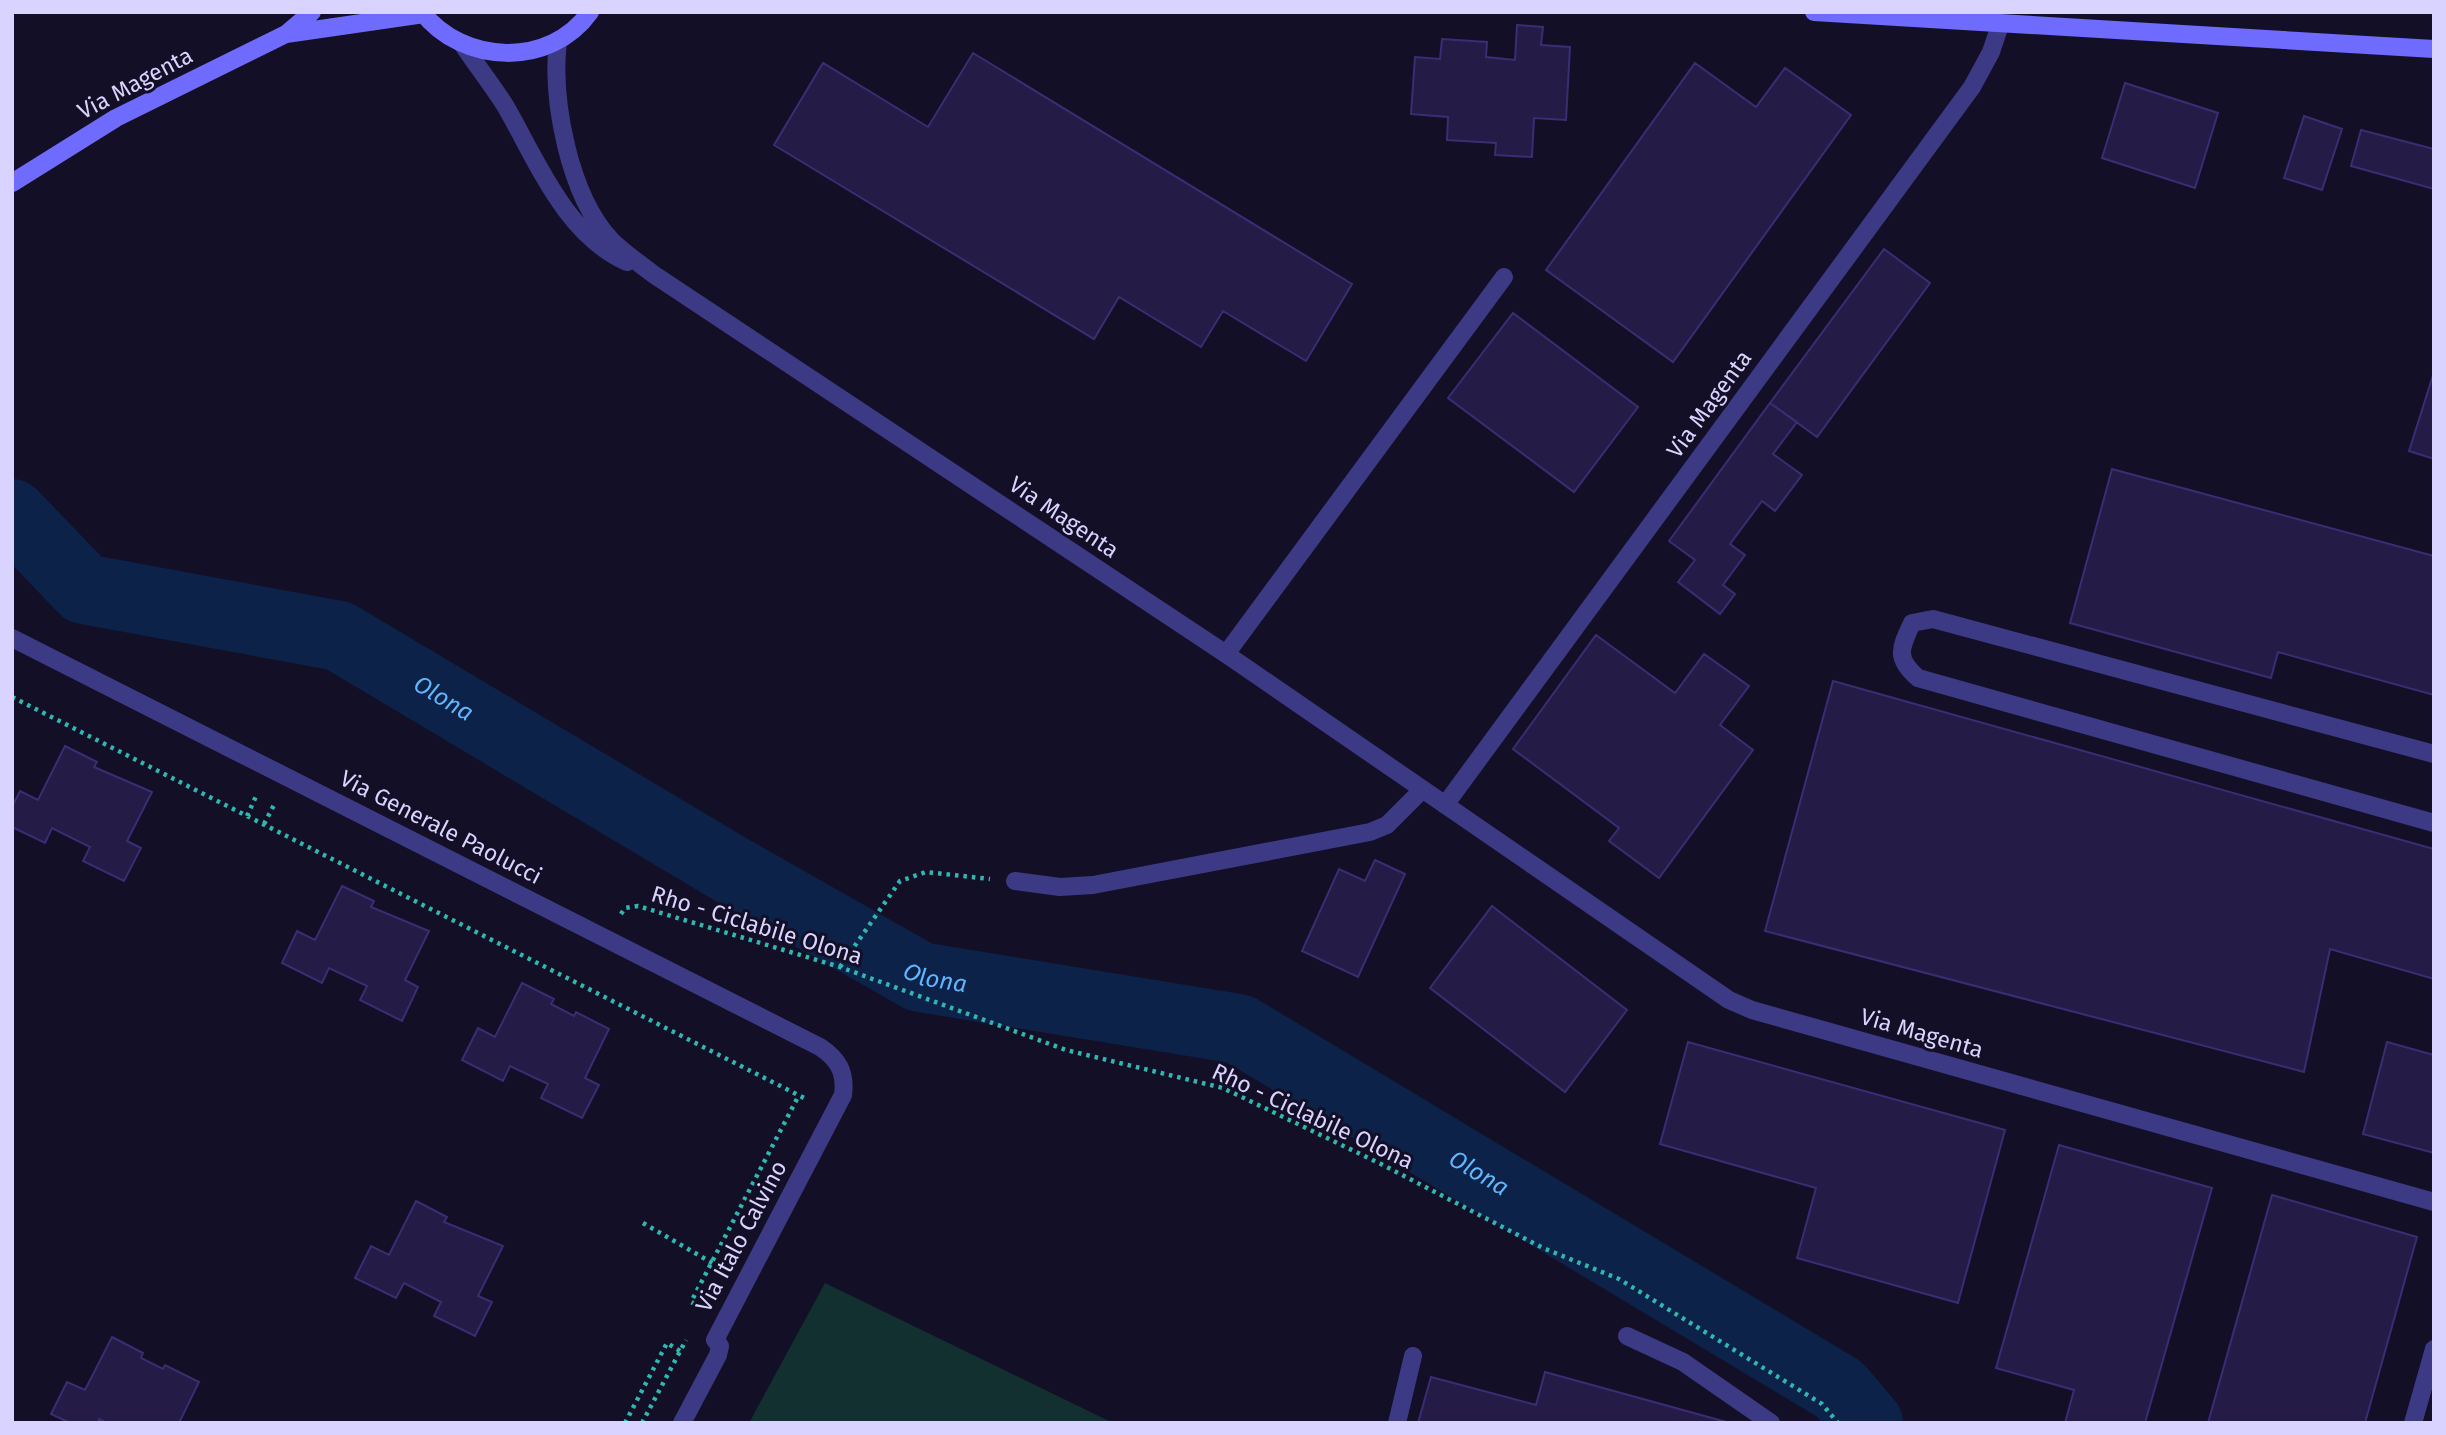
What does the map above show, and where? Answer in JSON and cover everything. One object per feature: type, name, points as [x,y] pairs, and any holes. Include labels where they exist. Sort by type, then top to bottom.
[{"type":"street","name":"Via Magenta","points":[[12,183],[116,118],[286,34],[312,12]]},
{"type":"street","points":[[423,13],[434,26],[463,45],[504,54],[523,53],[558,41],[590,12]]},
{"type":"street","points":[[1814,12],[2434,49]]},
{"type":"street","name":"Via Magenta","points":[[286,34],[423,13]]},
{"type":"street","name":"Via Magenta","points":[[1445,805],[1972,87],[1987,59],[2000,25]]},
{"type":"street","name":"Via Magenta","points":[[558,41],[555,67],[570,163],[588,208],[611,240],[653,274],[1226,654],[1694,977],[1752,1010],[2434,1202]]},
{"type":"street","name":"Via Magenta","points":[[463,45],[505,106],[537,166],[562,204],[605,252],[653,274]]},
{"type":"street","points":[[1226,654],[1504,277]]},
{"type":"street","points":[[2434,754],[1933,619],[1912,623],[1901,648],[1903,666],[1918,678],[2434,823]]},
{"type":"street","name":"Via Generale Paolucci","points":[[12,638],[820,1046],[834,1057],[841,1068]]},
{"type":"street","points":[[1015,881],[1060,887],[1093,885],[1370,832],[1387,825],[1422,790]]},
{"type":"street","name":"Via Italo Calvino","points":[[682,1423],[718,1354],[720,1346],[715,1340],[843,1095],[845,1082],[841,1068]]},
{"type":"street","points":[[1627,1336],[1683,1362],[1771,1423]]},
{"type":"street","points":[[2413,1423],[2434,1349]]},
{"type":"street","points":[[1396,1423],[1413,1356]]},
{"type":"path","points":[[12,697],[811,1102]]},
{"type":"path","points":[[247,816],[261,785]]},
{"type":"path","points":[[264,824],[279,794]]},
{"type":"path","points":[[840,967],[900,881],[926,872],[1015,881]]},
{"type":"path","name":"Rho - Ciclabile Olona","points":[[607,939],[625,908],[638,906],[840,967],[1066,1050],[1223,1088],[1381,1164],[1543,1248],[1619,1279],[1822,1404],[1838,1423]]},
{"type":"path","points":[[805,1114],[816,1093]]},
{"type":"path","points":[[708,1298],[703,1308],[691,1302],[799,1095]]},
{"type":"path","points":[[643,1223],[723,1269]]},
{"type":"path","points":[[718,1279],[730,1257]]},
{"type":"path","points":[[625,1423],[667,1343],[680,1351],[642,1423]]},
{"type":"green space","points":[[825,1283],[1113,1423],[749,1423]]},
{"type":"building","points":[[1517,25],[1543,27],[1541,45],[1570,47],[1566,120],[1534,118],[1532,157],[1495,155],[1496,143],[1447,140],[1448,117],[1411,114],[1415,57],[1440,59],[1442,39],[1487,42],[1486,57],[1515,60]]},
{"type":"building","points":[[973,53],[1352,284],[1306,361],[1223,311],[1201,347],[1119,297],[1094,339],[774,145],[823,63],[928,127]]},
{"type":"building","points":[[1695,63],[1756,107],[1785,68],[1851,115],[1673,362],[1546,270]]},
{"type":"building","points":[[2125,83],[2218,113],[2195,188],[2102,158]]},
{"type":"building","points":[[2304,116],[2342,129],[2322,190],[2284,178]]},
{"type":"building","points":[[2361,130],[2434,149],[2434,189],[2351,166]]},
{"type":"building","points":[[1884,249],[1930,283],[1817,437],[1770,403]]},
{"type":"building","points":[[1513,313],[1638,407],[1574,492],[1448,398]]},
{"type":"building","points":[[2434,372],[2434,459],[2409,451]]},
{"type":"building","points":[[1770,403],[1797,422],[1773,454],[1802,475],[1775,511],[1762,501],[1730,544],[1745,555],[1723,585],[1735,594],[1720,614],[1678,582],[1695,560],[1669,541]]},
{"type":"building","points":[[2112,469],[2434,556],[2434,695],[2278,652],[2271,678],[2070,623]]},
{"type":"building","points":[[1596,635],[1675,693],[1704,654],[1749,686],[1720,725],[1753,750],[1659,878],[1609,841],[1619,828],[1513,749]]},
{"type":"building","points":[[1833,681],[2434,849],[2434,979],[2330,949],[2304,1072],[1765,931]]},
{"type":"building","points":[[65,746],[97,762],[94,767],[152,792],[127,841],[141,848],[124,881],[83,861],[90,847],[52,828],[45,843],[12,827],[12,807],[20,791],[38,800]]},
{"type":"building","points":[[1375,860],[1405,874],[1358,977],[1302,951],[1339,869],[1365,881]]},
{"type":"building","points":[[342,886],[374,901],[371,907],[429,931],[405,980],[418,987],[402,1021],[360,1000],[367,986],[329,968],[322,983],[282,963],[297,931],[315,940]]},
{"type":"building","points":[[1492,906],[1627,1010],[1565,1092],[1430,988]]},
{"type":"building","points":[[522,983],[554,999],[551,1004],[574,1016],[576,1012],[609,1029],[585,1078],[599,1085],[582,1118],[541,1098],[548,1084],[510,1066],[503,1081],[462,1060],[478,1028],[495,1037]]},
{"type":"building","points":[[1688,1042],[2005,1130],[1958,1303],[1797,1258],[1816,1188],[1660,1144]]},
{"type":"building","points":[[2387,1042],[2434,1055],[2434,1153],[2363,1134]]},
{"type":"building","points":[[2059,1145],[2212,1188],[2145,1423],[2065,1423],[2074,1390],[1996,1368]]},
{"type":"building","points":[[2272,1195],[2417,1237],[2365,1423],[2208,1423]]},
{"type":"building","points":[[416,1201],[447,1217],[444,1222],[503,1246],[478,1296],[492,1302],[475,1336],[434,1316],[441,1302],[404,1283],[396,1298],[355,1278],[371,1246],[389,1255]]},
{"type":"building","points":[[112,1337],[143,1353],[141,1358],[163,1369],[165,1365],[199,1382],[179,1423],[107,1423],[99,1419],[98,1423],[70,1423],[51,1414],[67,1382],[85,1390]]},
{"type":"building","points":[[1545,1372],[1730,1423],[1418,1423],[1431,1377],[1536,1405]]},
{"type":"waterway","name":"Olona","points":[[12,514],[84,589],[339,636],[730,869],[920,977],[1239,1029],[1839,1389],[1868,1423]]}]
